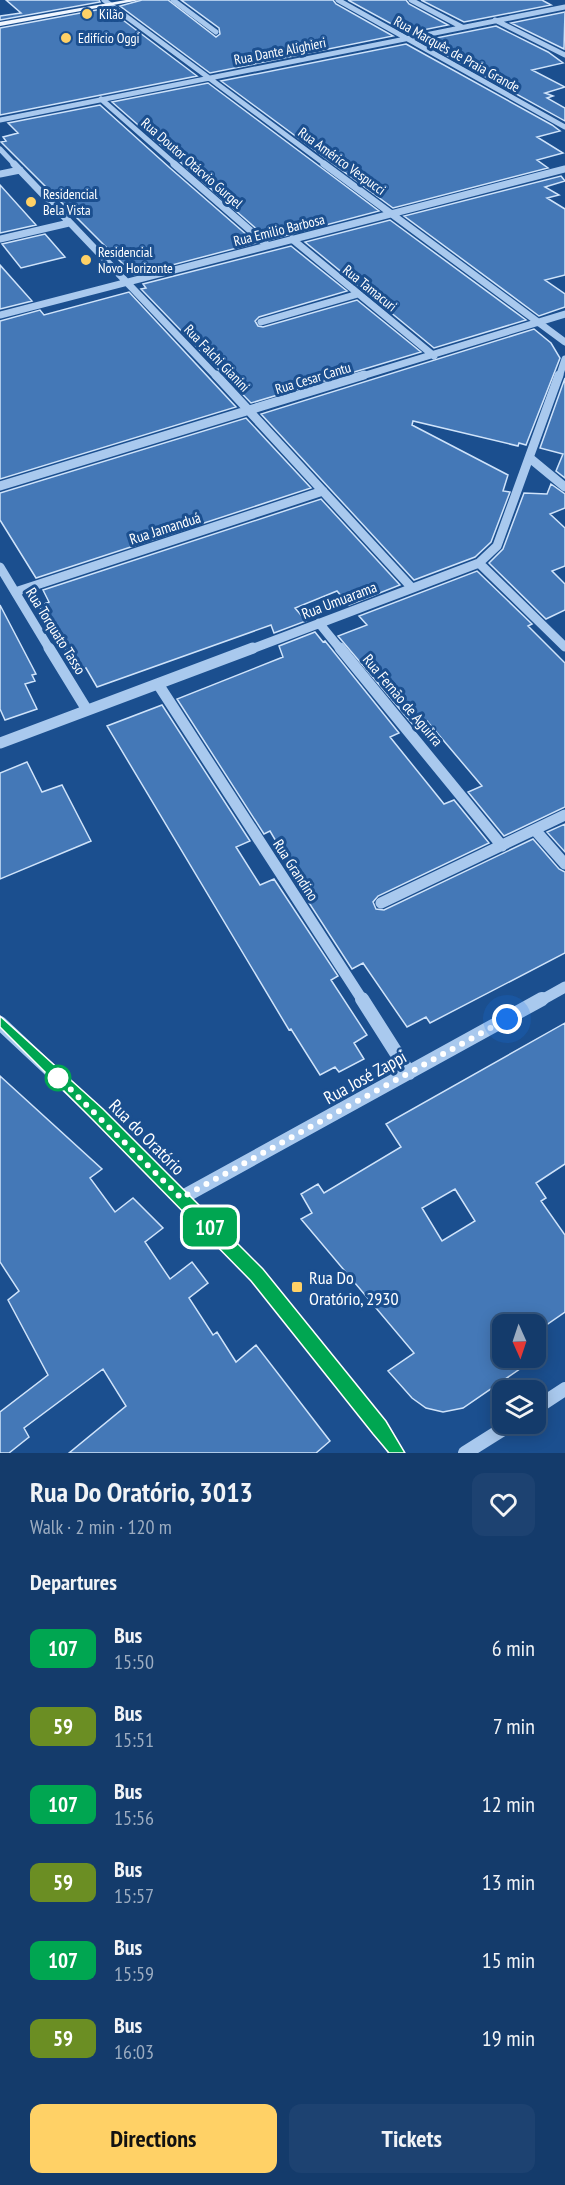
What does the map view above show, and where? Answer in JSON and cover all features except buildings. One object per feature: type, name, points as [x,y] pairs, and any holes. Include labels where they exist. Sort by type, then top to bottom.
[{"type":"main road","points":[[0,24],[107,2],[137,0]]},
{"type":"street","points":[[173,0],[216,32]]},
{"type":"street","name":"Rua Marquês de Praia Grande","points":[[338,0],[565,127]]},
{"type":"street","points":[[411,0],[462,27]]},
{"type":"street","name":"Rua Américo Vespucci","points":[[107,2],[206,78],[565,342]]},
{"type":"street","name":"Rua Dante Alighieri","points":[[0,120],[565,6]]},
{"type":"street","points":[[495,20],[565,55]]},
{"type":"street","name":"Rua Doutor Otácvio Gurgel","points":[[101,99],[267,245]]},
{"type":"street","name":"Rua Falchi Gianini","points":[[0,149],[250,411],[412,588]]},
{"type":"street","name":"Rua Emilio Barbosa","points":[[0,315],[565,169]]},
{"type":"street","points":[[0,174],[20,170]]},
{"type":"street","points":[[0,239],[69,223]]},
{"type":"street","name":"Rua Tamacuri","points":[[292,239],[434,356]]},
{"type":"street","points":[[261,322],[358,294]]},
{"type":"street","name":"Rua Cesar Cantu","points":[[0,486],[434,356],[565,314]]},
{"type":"street","name":"Rua Umuarama","points":[[0,742],[479,563],[497,546],[531,459],[565,359]]},
{"type":"street","points":[[531,459],[565,487]]},
{"type":"street","name":"Rua Jamanduá","points":[[15,592],[323,491]]},
{"type":"street","points":[[479,563],[565,647]]},
{"type":"street","name":"Rua Torquato Tasso","points":[[0,567],[87,710]]},
{"type":"street","name":"Rua Fernão de Aguirra","points":[[319,623],[463,795],[502,846]]},
{"type":"street","name":"Rua Grandino","points":[[158,684],[409,1073]]},
{"type":"street","points":[[381,903],[565,815]]},
{"type":"street","points":[[535,830],[565,864]]},
{"type":"street","name":"Rua José Zappi","points":[[181,1198],[565,987]]},
{"type":"street","name":"Rua do Oratório","points":[[1,1026],[181,1198],[257,1275],[379,1427],[396,1453]]},
{"type":"street","points":[[546,1401],[565,1389]]},
{"type":"street","points":[[465,1453],[495,1434]]},
{"type":"bus line","name":"107","points":[[0,1023],[98,1114],[257,1275],[379,1427],[396,1453]]},
{"type":"place","name":"Kilão","points":[[87,14]]},
{"type":"place","name":"Edifício Oggi","points":[[66,38]]},
{"type":"place","name":"Residencial Bela Vista","points":[[31,202]]},
{"type":"place","name":"Residencial Novo Horizonte","points":[[86,260]]},
{"type":"place","name":"Rua Do Oratório, 2930","points":[[297,1287]]},
{"type":"route","points":[[58,1078],[57,1076],[181,1198],[507,1019]]}]
